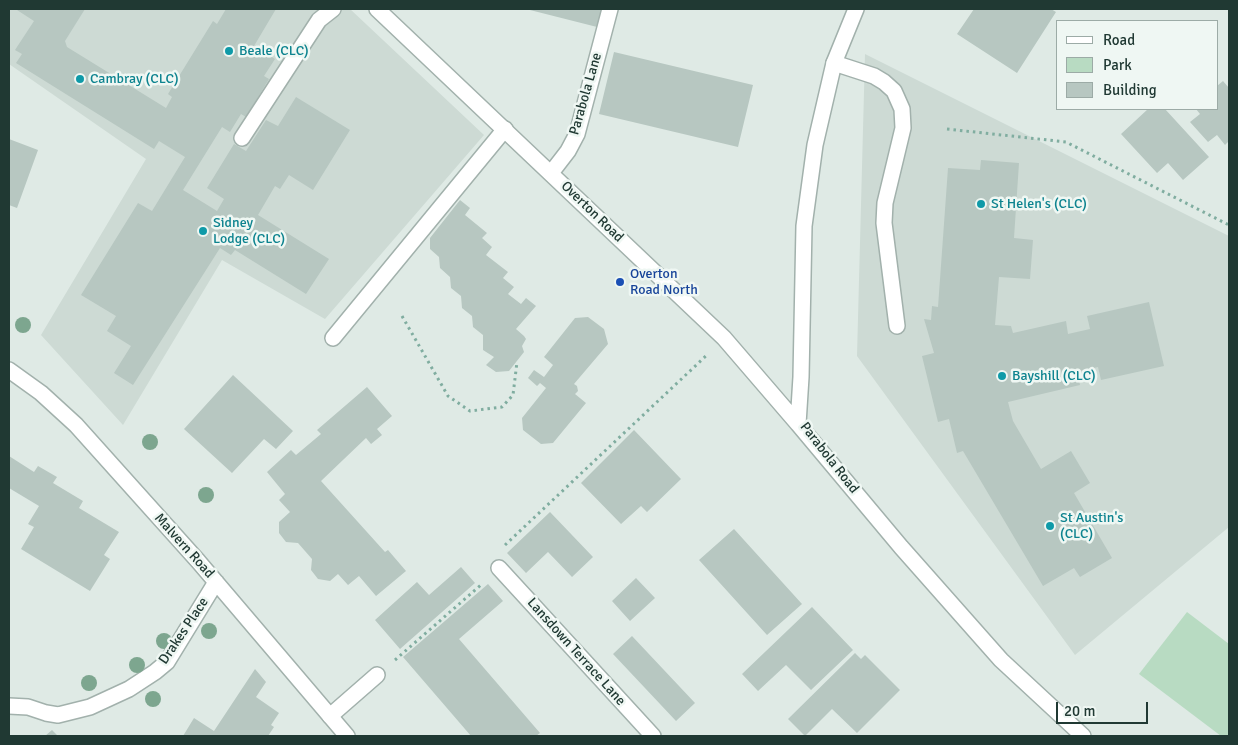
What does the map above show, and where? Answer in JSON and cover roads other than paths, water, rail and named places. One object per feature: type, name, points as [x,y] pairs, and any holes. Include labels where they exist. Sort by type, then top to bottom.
[{"type":"street","points":[[242,138],[319,20],[333,9]]},
{"type":"street","name":"Parabola Lane","points":[[551,173],[568,152],[577,134],[610,9]]},
{"type":"street","name":"Parabola Road","points":[[856,9],[834,64],[815,145],[804,226],[801,377],[798,424],[901,547],[1001,660],[1083,736]]},
{"type":"street","name":"Overton Road","points":[[383,11],[724,338],[798,424]]},
{"type":"street","points":[[834,64],[874,76],[884,82],[894,91],[902,109],[903,128],[885,203],[884,223],[897,326]]},
{"type":"street","points":[[334,338],[505,129]]},
{"type":"street","name":"Malvern Road","points":[[9,370],[41,393],[76,426],[216,582],[347,736]]},
{"type":"street","name":"Lansdown Terrace Lane","points":[[500,568],[653,736]]},
{"type":"street","name":"Drakes Place","points":[[9,706],[28,707],[52,715],[58,715],[90,707],[129,689],[167,662],[216,582]]},
{"type":"street","points":[[330,716],[378,675]]},
{"type":"place","name":"Beale (CLC)","points":[[229,51]]},
{"type":"place","name":"Cambray (CLC)","points":[[80,79]]},
{"type":"place","name":"St Helen's (CLC)","points":[[981,204]]},
{"type":"place","name":"Sidney Lodge (CLC)","points":[[203,231]]},
{"type":"place","name":"Overton Road North","points":[[620,282]]},
{"type":"place","name":"Bayshill (CLC)","points":[[1002,376]]},
{"type":"place","name":"St Austin's (CLC)","points":[[1050,526]]}]
